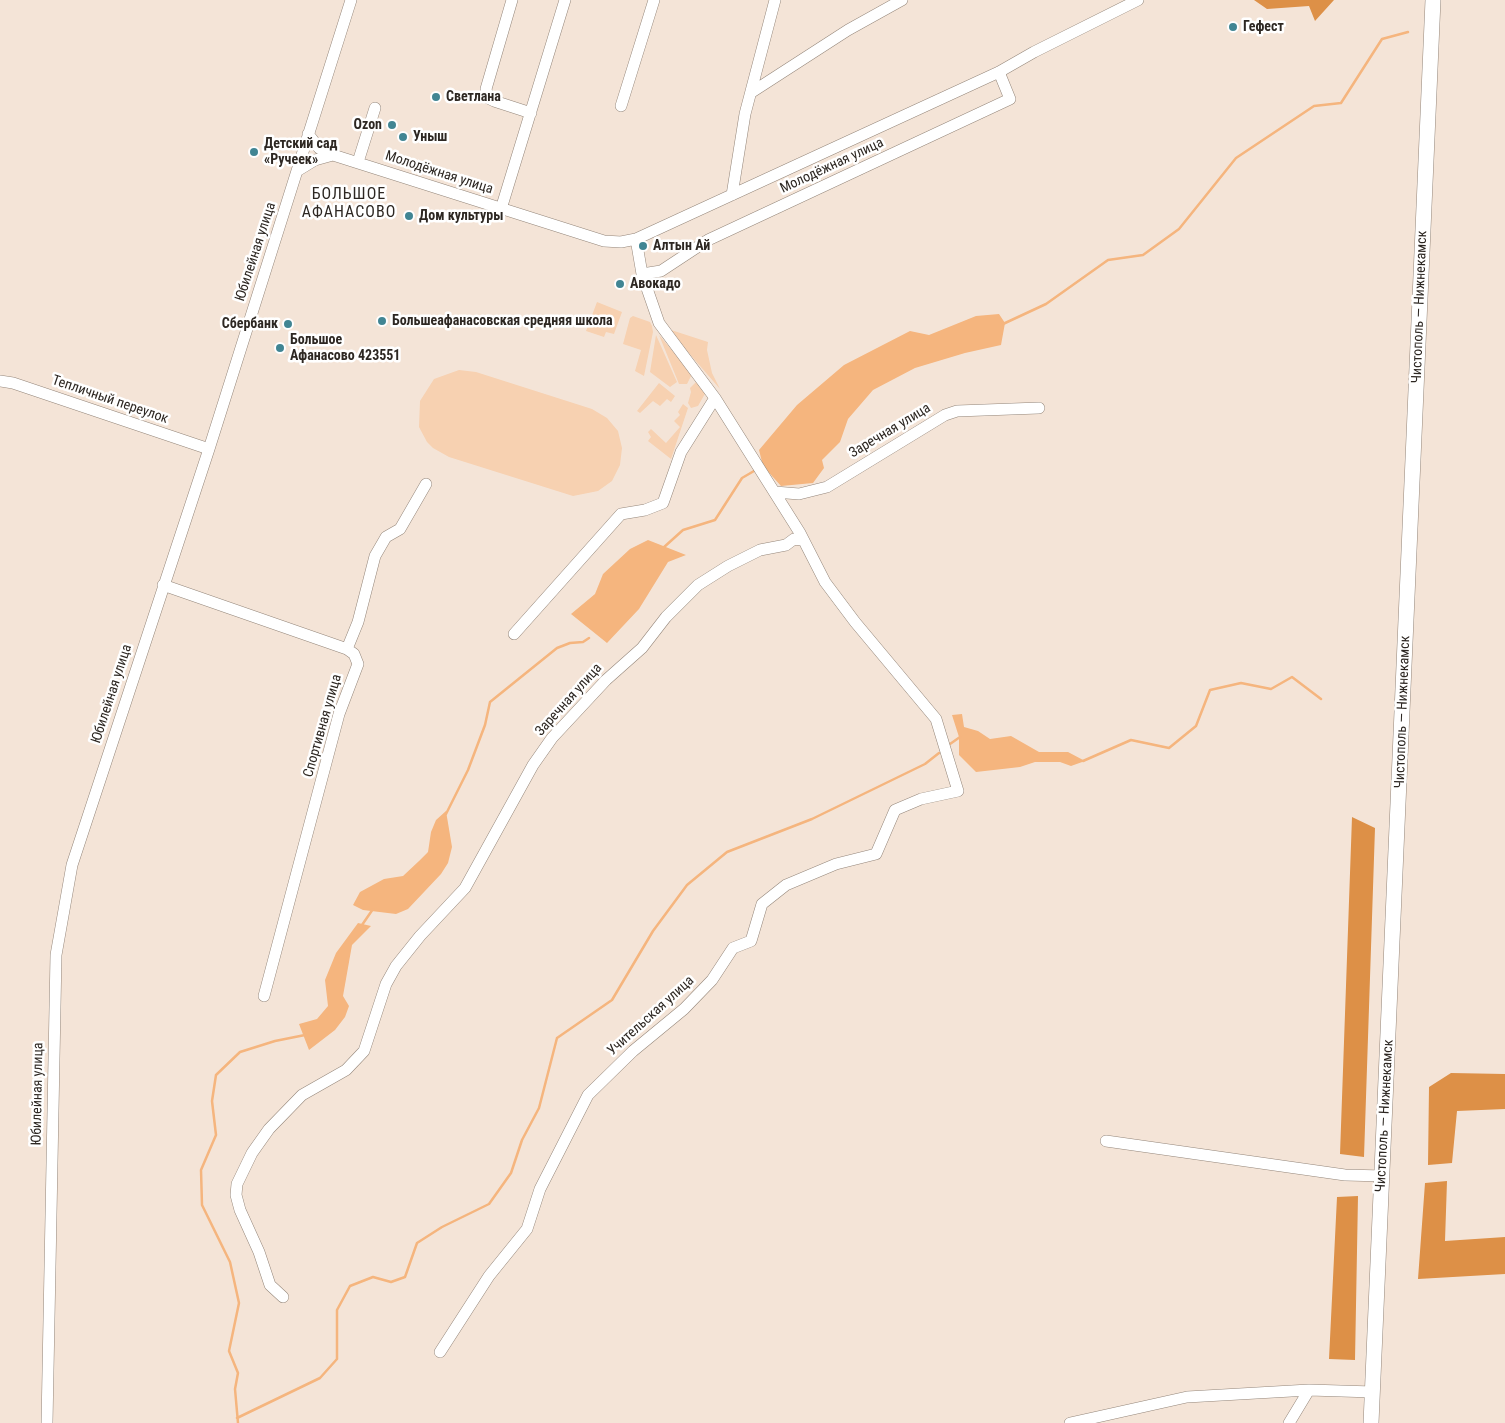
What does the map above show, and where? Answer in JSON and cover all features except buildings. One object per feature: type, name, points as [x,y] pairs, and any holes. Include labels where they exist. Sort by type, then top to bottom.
[{"type":"main road","name":"Чистополь — Нижнекамск","points":[[1371,1423],[1433,0]]},
{"type":"street","name":"Юбилейная улица","points":[[47,1423],[56,955],[72,865],[209,449],[351,0]]},
{"type":"street","points":[[512,0],[486,89],[488,98],[531,113]]},
{"type":"street","points":[[501,209],[565,0]]},
{"type":"street","points":[[622,106],[654,0]]},
{"type":"street","points":[[732,195],[745,114],[775,0]]},
{"type":"street","points":[[752,92],[848,30],[902,0]]},
{"type":"street","name":"Молодёжная улица","points":[[308,134],[319,148],[333,155],[604,241],[621,242],[636,239],[999,72],[1034,52],[1138,0]]},
{"type":"street","name":"Молодёжная улица","points":[[642,274],[661,271],[708,240],[1010,99],[999,72]]},
{"type":"street","points":[[358,162],[375,108]]},
{"type":"street","points":[[297,171],[315,160],[333,155]]},
{"type":"street","points":[[636,239],[642,274],[659,323],[715,398],[775,492],[800,533],[802,540]]},
{"type":"street","name":"Тепличный переулок","points":[[0,381],[14,383],[209,449]]},
{"type":"street","points":[[514,634],[621,514],[645,510],[663,503],[681,452],[715,398]]},
{"type":"street","name":"Заречная улица","points":[[775,492],[799,494],[827,487],[945,415],[957,411],[1039,408]]},
{"type":"street","points":[[163,585],[346,650],[358,622],[376,556],[386,537],[400,529],[426,484]]},
{"type":"street","name":"Заречная улица","points":[[283,1297],[270,1284],[236,1195],[237,1184],[252,1153],[269,1129],[302,1095],[346,1070],[364,1051],[386,984],[396,966],[420,936],[465,888],[534,765],[552,738],[606,680],[642,648],[666,617],[698,585],[728,566],[760,550],[786,545],[794,539],[802,540]]},
{"type":"street","name":"Учительская улица","points":[[440,1352],[489,1276],[527,1229],[540,1189],[588,1095],[633,1051],[684,1009],[712,980],[733,948],[751,941],[762,904],[786,885],[836,864],[876,854],[895,810],[921,799],[958,791],[936,719],[855,622],[825,582],[802,540]]},
{"type":"street","name":"Спортивная улица","points":[[264,996],[339,714],[358,664],[354,654],[346,650]]},
{"type":"street","points":[[1106,1141],[1345,1175],[1382,1176]]},
{"type":"street","points":[[1070,1423],[1105,1419],[1187,1397],[1308,1390],[1372,1392]]},
{"type":"street","points":[[1289,1423],[1308,1390]]},
{"type":"shaded area","points":[[1254,0],[1334,0],[1315,21],[1309,6],[1267,9]]},
{"type":"shaded area","points":[[597,302],[622,312],[614,334],[606,332],[604,337],[586,331]]},
{"type":"shaded area","points":[[999,314],[1005,323],[1001,345],[965,353],[915,368],[873,390],[848,419],[840,442],[822,460],[824,468],[813,483],[781,486],[763,466],[759,450],[797,405],[844,365],[910,331],[929,335],[976,316]]},
{"type":"shaded area","points":[[633,316],[650,322],[652,326],[653,332],[644,376],[635,371],[641,350],[623,344],[630,318]]},
{"type":"shaded area","points":[[668,329],[708,342],[707,350],[712,373],[720,389]]},
{"type":"shaded area","points":[[656,335],[677,382],[670,387],[650,372]]},
{"type":"shaded area","points":[[659,335],[692,374],[687,384],[679,384]]},
{"type":"shaded area","points":[[459,370],[476,372],[592,409],[607,418],[618,431],[622,448],[620,465],[612,481],[598,491],[573,496],[449,457],[433,448],[427,442],[419,427],[420,401],[434,379]]},
{"type":"shaded area","points":[[696,382],[706,392],[698,406],[691,408],[688,403],[691,392],[690,388]]},
{"type":"shaded area","points":[[659,383],[675,396],[671,402],[667,399],[660,406],[653,401],[640,413],[637,411]]},
{"type":"shaded area","points":[[683,404],[688,408],[671,459],[648,441],[651,437],[648,432],[651,429],[666,443],[680,427],[674,421],[680,415],[678,412]]},
{"type":"shaded area","points":[[648,540],[686,555],[668,562],[639,609],[607,643],[571,614],[595,594],[603,574],[630,549]]},
{"type":"shaded area","points":[[962,714],[964,727],[978,731],[990,739],[1011,736],[1039,752],[1068,752],[1085,761],[1071,766],[1060,762],[1035,762],[1020,767],[976,772],[959,755],[959,737],[952,715]]},
{"type":"shaded area","points":[[446,811],[452,847],[448,863],[441,874],[408,909],[396,914],[363,910],[353,905],[360,892],[384,879],[403,876],[428,852],[431,832],[436,820]]},
{"type":"shaded area","points":[[1352,817],[1375,828],[1364,1157],[1340,1154]]},
{"type":"shaded area","points":[[358,923],[371,926],[352,945],[343,996],[349,1006],[345,1017],[335,1030],[309,1050],[299,1024],[317,1019],[328,1006],[325,980],[336,953]]},
{"type":"shaded area","points":[[1451,1073],[1505,1074],[1505,1109],[1457,1111],[1452,1163],[1428,1165],[1429,1087]]},
{"type":"shaded area","points":[[1447,1181],[1445,1241],[1505,1237],[1505,1274],[1418,1279],[1425,1183]]},
{"type":"shaded area","points":[[1358,1196],[1355,1360],[1329,1359],[1337,1197]]},
{"type":"waterway","points":[[1003,324],[1046,304],[1108,260],[1143,255],[1179,229],[1236,158],[1314,106],[1341,103],[1382,39],[1408,32]]},
{"type":"waterway","points":[[663,548],[683,530],[715,520],[742,478],[754,471]]},
{"type":"waterway","points":[[446,814],[468,770],[485,725],[490,702],[557,648],[570,643],[583,642],[589,638]]},
{"type":"waterway","points":[[1083,761],[1131,740],[1169,748],[1196,726],[1210,690],[1241,683],[1271,689],[1292,677],[1321,699]]},
{"type":"waterway","points":[[950,744],[960,737]]},
{"type":"waterway","points":[[237,1418],[320,1378],[337,1359],[337,1310],[350,1286],[373,1277],[391,1282],[405,1277],[417,1243],[442,1227],[489,1204],[511,1173],[522,1140],[539,1108],[557,1038],[612,1000],[653,931],[687,885],[727,852],[812,819],[925,764],[939,753]]},
{"type":"waterway","points":[[362,925],[373,909]]},
{"type":"waterway","points":[[238,1423],[235,1389],[238,1373],[229,1351],[239,1303],[230,1262],[202,1205],[201,1170],[216,1135],[212,1101],[216,1075],[240,1052],[275,1041],[305,1035]]},
{"type":"place","name":"Гефест","points":[[1233,27]]},
{"type":"place","name":"Светлана","points":[[436,97]]},
{"type":"place","name":"Ozon","points":[[392,125]]},
{"type":"place","name":"Уныш","points":[[403,137]]},
{"type":"place","name":"Детский сад «Ручеек»","points":[[254,152]]},
{"type":"place","name":"Дом культуры","points":[[409,216]]},
{"type":"place","name":"Алтын Ай","points":[[643,246]]},
{"type":"place","name":"Авокадо","points":[[620,284]]},
{"type":"place","name":"Большеафанасовская средняя школа","points":[[382,321]]},
{"type":"place","name":"Сбербанк","points":[[288,324]]},
{"type":"place","name":"Большое Афанасово 423551","points":[[280,348]]},
{"type":"district","name":"БОЛЬШОЕ АФАНАСОВО","points":[[349,204]]}]
